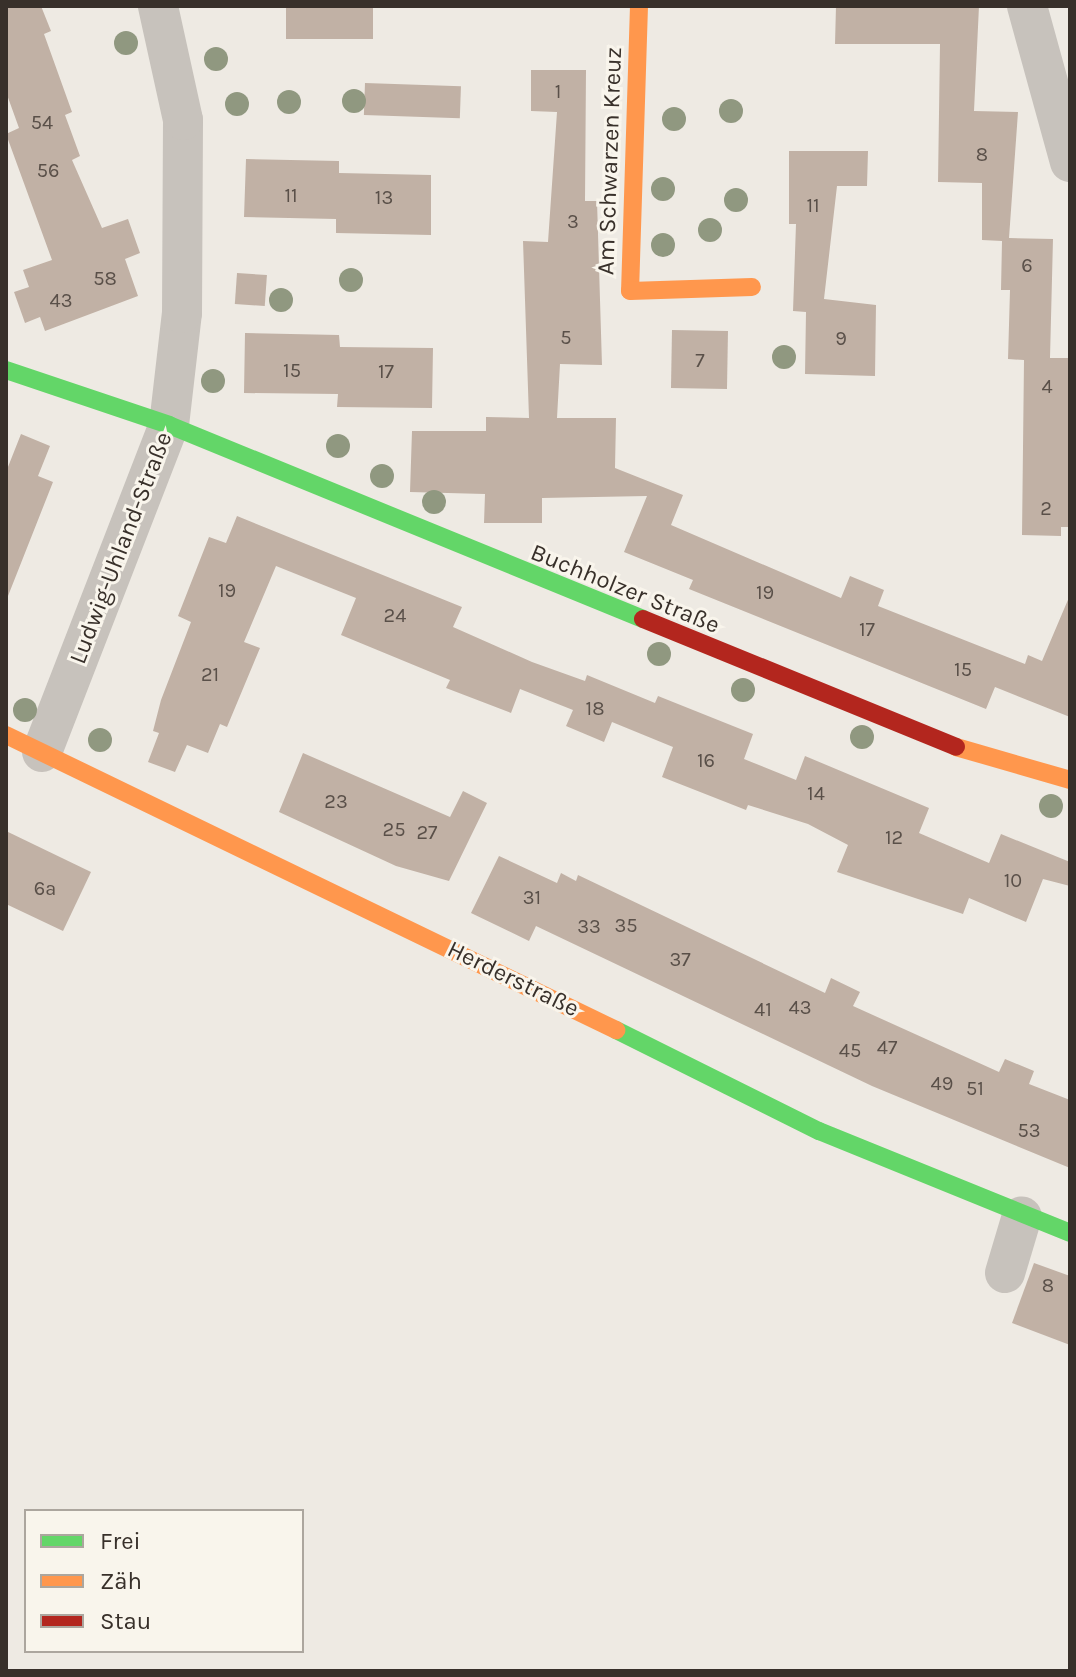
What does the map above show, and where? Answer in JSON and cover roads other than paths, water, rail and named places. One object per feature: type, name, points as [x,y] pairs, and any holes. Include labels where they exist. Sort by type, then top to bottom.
[{"type":"street","name":"Ludwig-Uhland-Straße","points":[[42,752],[169,425],[182,313],[183,120],[158,6]]},
{"type":"street","name":"Am Schwarzen Kreuz","points":[[639,6],[630,291],[752,287]]},
{"type":"street","points":[[1027,6],[1070,162]]},
{"type":"street","name":"Buchholzer Straße","points":[[6,370],[169,425],[978,756],[1070,780]]},
{"type":"street","name":"Herderstraße","points":[[6,735],[819,1131],[1070,1233]]},
{"type":"street","points":[[1005,1273],[1022,1216]]}]
